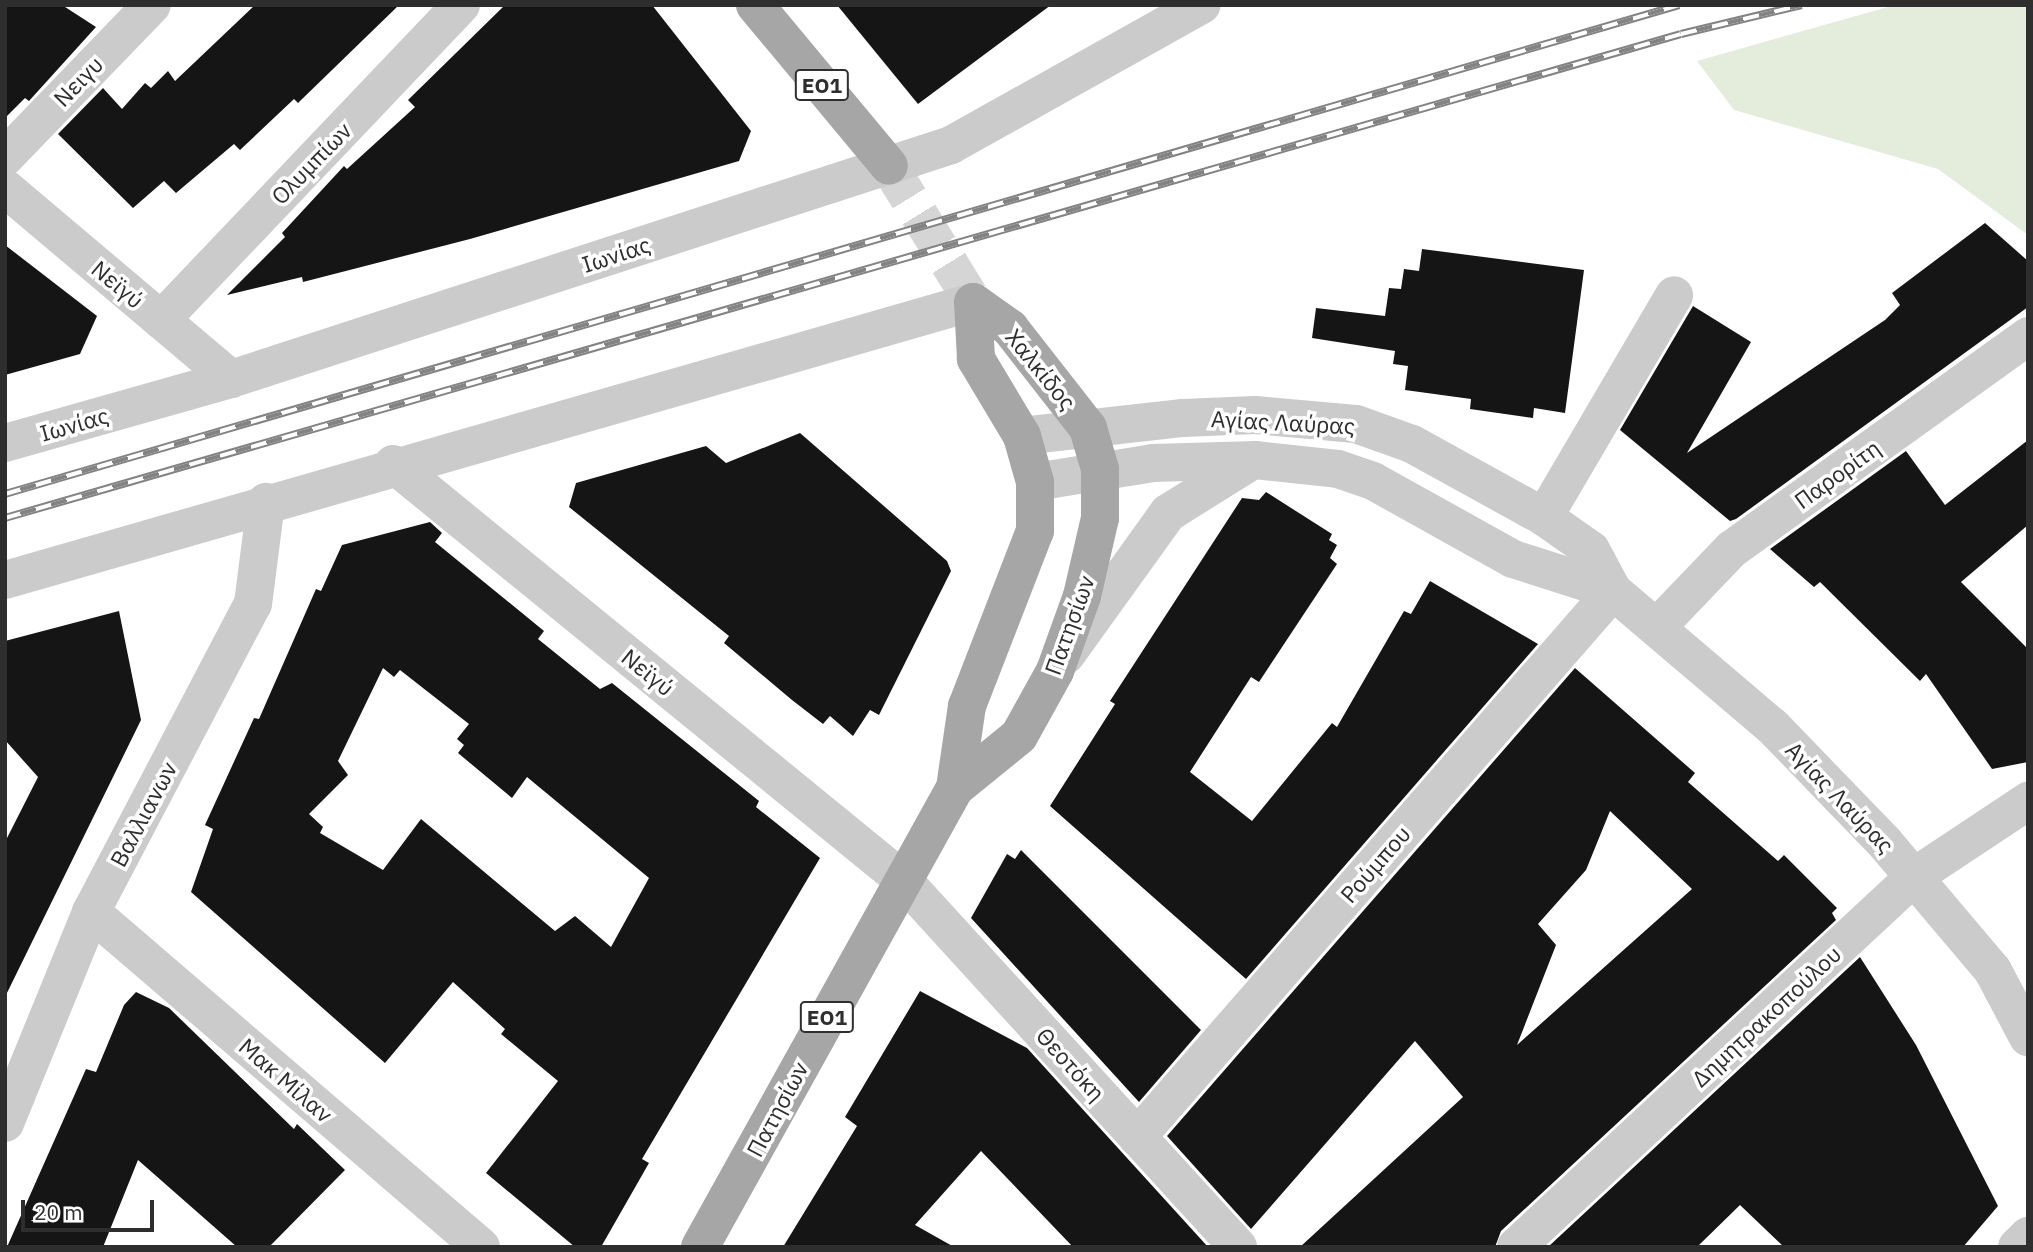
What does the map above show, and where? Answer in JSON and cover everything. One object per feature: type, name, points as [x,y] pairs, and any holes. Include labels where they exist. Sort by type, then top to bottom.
[{"type":"main road","name":"ΕΟ1","points":[[755,5],[889,166]]},
{"type":"main road","name":"Χαλκίδος","points":[[973,302],[1010,328],[1088,428]]},
{"type":"main road","name":"Χαλκίδος","points":[[973,302],[976,359],[1022,436]]},
{"type":"main road","name":"Πατησίων","points":[[700,1247],[956,788],[1019,736],[1055,671],[1097,542],[1100,470],[1088,428]]},
{"type":"main road","name":"Πατησίων","points":[[956,788],[967,706],[1035,531],[1035,482],[1022,436]]},
{"type":"street","name":"Νειγυ","points":[[5,157],[152,5]]},
{"type":"street","name":"Ολυμπίων","points":[[161,320],[461,5]]},
{"type":"street","name":"Ιωνίας","points":[[5,443],[230,379],[951,145],[1200,5]]},
{"type":"street","name":"Νεϊγύ","points":[[5,188],[230,379]]},
{"type":"street","points":[[1544,517],[1674,295]]},
{"type":"street","points":[[5,580],[393,464],[973,302]]},
{"type":"street","name":"Παρορίτη","points":[[1659,625],[1732,549],[2028,336]]},
{"type":"street","name":"Αγίας Λαύρας","points":[[1022,436],[1255,415],[1356,424],[1412,444],[1544,517],[1591,550],[1613,591]]},
{"type":"street","points":[[1055,671],[1168,513],[1198,489],[1255,460]]},
{"type":"street","name":"Αγίας Λαύρας","points":[[1035,482],[1100,470],[1255,460],[1354,473],[1513,559],[1613,591],[1659,625],[1773,727],[1915,876],[1993,971],[2028,1037]]},
{"type":"street","name":"Νεϊγύ","points":[[393,464],[903,880]]},
{"type":"street","name":"Βαλλιανων","points":[[5,1123],[92,912],[253,604],[266,502]]},
{"type":"street","name":"Ρούμπου","points":[[1137,1137],[1613,591]]},
{"type":"street","name":"Δημητρακοπούλου","points":[[1516,1247],[1915,876],[2028,801]]},
{"type":"street","name":"Θεοτόκη","points":[[903,880],[1238,1247]]},
{"type":"street","name":"Μακ Μίλαν","points":[[92,912],[481,1247]]},
{"type":"street","points":[[2017,1247],[2028,1236]]},
{"type":"green space","points":[[1895,5],[2028,5],[2028,235],[1938,169],[1734,110],[1697,61]]},
{"type":"building","points":[[5,5],[62,5],[96,27],[29,101],[25,98],[5,118]]},
{"type":"building","points":[[255,5],[399,5],[298,103],[294,99],[240,150],[234,144],[176,193],[164,181],[133,208],[58,134],[103,88],[122,109],[145,83],[151,88],[168,71],[175,81]]},
{"type":"building","points":[[505,5],[652,5],[751,131],[739,161],[470,239],[303,282],[302,277],[227,295],[285,237],[282,233],[344,166],[347,169],[415,107],[408,100]]},
{"type":"building","points":[[837,5],[1051,5],[918,104]]},
{"type":"building","points":[[1985,223],[2028,261],[2028,307],[1736,519],[1730,521],[1620,430],[1693,306],[1751,342],[1687,453],[1885,320],[1900,305],[1892,293]]},
{"type":"building","points":[[5,245],[97,316],[80,354],[5,375]]},
{"type":"building","points":[[1422,249],[1584,270],[1565,413],[1534,408],[1533,418],[1470,409],[1471,399],[1405,390],[1408,366],[1393,364],[1395,351],[1312,338],[1316,308],[1385,316],[1389,288],[1401,289],[1404,269],[1419,271]]},
{"type":"building","points":[[800,433],[947,561],[951,571],[879,715],[870,710],[853,736],[830,716],[823,724],[792,700],[724,643],[729,636],[569,507],[576,483],[706,446],[726,463]]},
{"type":"building","points":[[2028,440],[2028,525],[1961,582],[2028,649],[2028,762],[1992,769],[1926,674],[1920,681],[1820,582],[1814,587],[1770,549],[1906,451],[1945,505]]},
{"type":"building","points":[[1266,492],[1332,534],[1329,540],[1337,545],[1330,558],[1337,564],[1259,682],[1251,677],[1190,772],[1252,821],[1332,723],[1337,727],[1404,611],[1411,614],[1430,581],[1538,644],[1246,979],[1050,806],[1115,704],[1110,701],[1242,498],[1259,500]]},
{"type":"building","points":[[430,522],[442,533],[435,542],[544,631],[538,639],[600,689],[612,683],[759,801],[756,807],[820,858],[642,1159],[649,1163],[601,1247],[575,1247],[486,1173],[558,1081],[501,1034],[505,1029],[453,982],[385,1063],[191,892],[213,829],[205,825],[254,718],[259,719],[316,589],[321,591],[342,545]],"holes":[[[383,668],[394,677],[400,670],[469,724],[457,739],[464,745],[458,753],[512,798],[527,777],[649,878],[611,947],[575,916],[555,931],[421,819],[383,870],[320,833],[323,827],[309,814],[348,775],[338,761]]]},
{"type":"building","points":[[119,611],[141,720],[5,997],[5,842],[38,777],[5,740],[5,641]]},
{"type":"building","points":[[1575,668],[1695,773],[1688,782],[1778,861],[1784,855],[1837,908],[1832,913],[1836,920],[1501,1231],[1495,1247],[1300,1247],[1463,1097],[1415,1041],[1251,1229],[1167,1136]],"holes":[[[1610,811],[1692,889],[1517,1045],[1556,945],[1538,924],[1586,870]]]},
{"type":"building","points":[[1021,850],[1201,1030],[1139,1102],[971,918],[1007,854],[1015,859]]},
{"type":"building","points":[[1860,957],[1916,1045],[1998,1206],[1963,1247],[1784,1247],[1740,1205],[1697,1247],[1548,1247]]},
{"type":"building","points":[[920,991],[1027,1048],[1208,1247],[1073,1247],[981,1151],[915,1225],[954,1247],[783,1247],[857,1126],[845,1117]]},
{"type":"building","points":[[136,992],[169,1008],[294,1129],[297,1124],[345,1170],[269,1247],[237,1247],[138,1160],[103,1247],[7,1247],[86,1069],[96,1072],[124,1005]]},
{"type":"tunnel","points":[[889,166],[973,302]]},
{"type":"railway","points":[[5,494],[1679,5]]},
{"type":"railway","points":[[5,518],[1681,34],[1802,5]]}]
